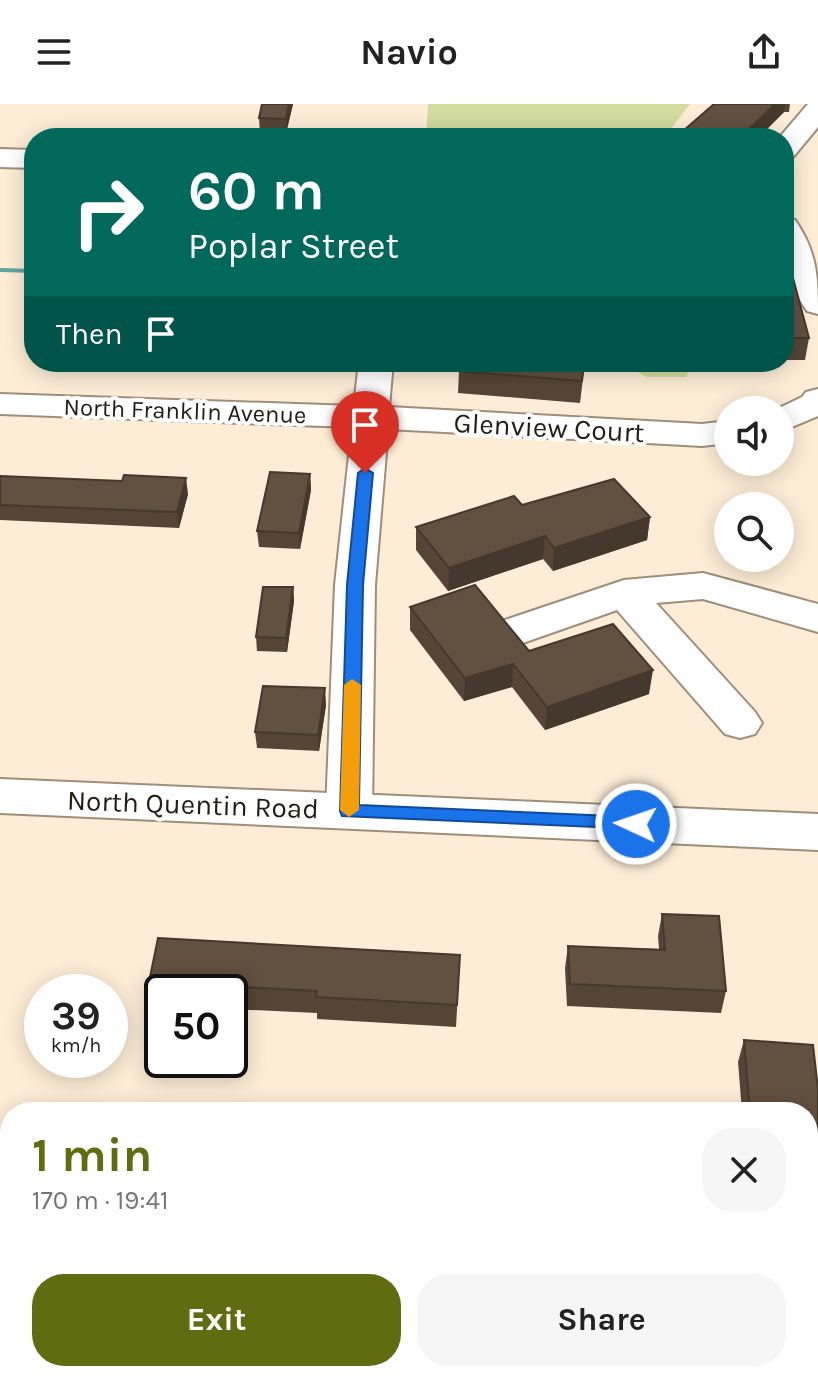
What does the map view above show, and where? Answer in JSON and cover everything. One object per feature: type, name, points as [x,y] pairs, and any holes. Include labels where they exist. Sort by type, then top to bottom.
[{"type":"street","points":[[794,138],[818,110]]},
{"type":"street","points":[[0,158],[24,159]]},
{"type":"street","points":[[794,249],[818,304]]},
{"type":"street","points":[[349,811],[355,585],[375,372]]},
{"type":"street","points":[[794,414],[815,404],[818,399]]},
{"type":"street","name":"North Franklin Avenue","points":[[0,404],[371,417]]},
{"type":"street","name":"Glenview Court","points":[[371,417],[714,434]]},
{"type":"street","points":[[517,631],[624,593],[703,586],[818,618]]},
{"type":"street","points":[[624,593],[740,723]]},
{"type":"street","name":"North Quentin Road","points":[[0,796],[818,832]]},
{"type":"green space","points":[[428,104],[690,104],[672,128],[427,128]]},
{"type":"green space","points":[[637,372],[689,372],[686,377],[647,377]]},
{"type":"building","points":[[262,104],[289,104],[286,119],[259,118]]},
{"type":"building","points":[[714,104],[775,104],[750,128],[686,128]]},
{"type":"building","points":[[794,282],[809,338],[794,338]]},
{"type":"building","points":[[471,372],[583,372],[582,381]]},
{"type":"building","points":[[270,472],[310,474],[299,533],[257,531]]},
{"type":"building","points":[[124,475],[186,478],[177,512],[0,505],[0,476],[122,481]]},
{"type":"building","points":[[614,479],[650,517],[554,548],[545,536],[449,568],[416,527],[514,496],[522,505]]},
{"type":"building","points":[[475,585],[529,651],[613,624],[653,670],[547,707],[513,664],[465,678],[410,607]]},
{"type":"building","points":[[263,587],[293,587],[286,638],[256,637]]},
{"type":"building","points":[[263,686],[325,688],[318,735],[255,732]]},
{"type":"building","points":[[662,914],[719,916],[726,991],[570,984],[568,946],[665,950]]},
{"type":"building","points":[[158,938],[460,955],[457,1005],[316,997],[317,991],[248,987],[248,974],[151,974]]},
{"type":"building","points":[[744,1040],[813,1045],[818,1102],[749,1102]]},
{"type":"waterway","points":[[0,270],[24,271]]},
{"type":"slow traffic","points":[[349,810],[352,685]]},
{"type":"route","points":[[365,473],[355,585],[349,811],[636,824]]}]
